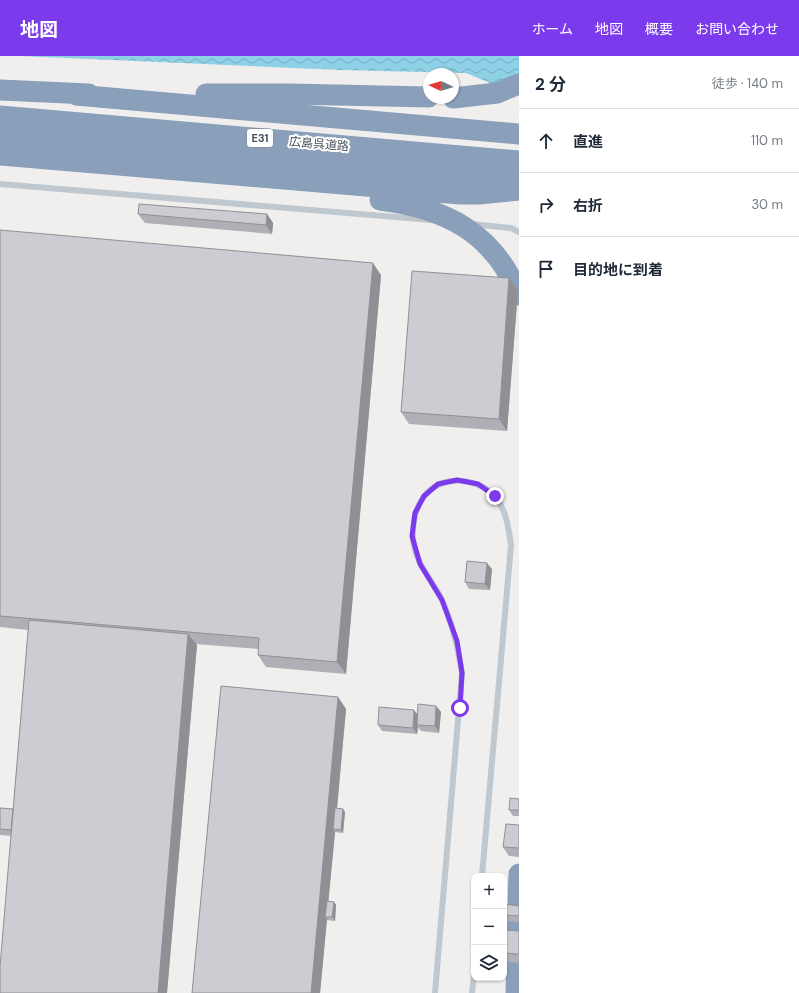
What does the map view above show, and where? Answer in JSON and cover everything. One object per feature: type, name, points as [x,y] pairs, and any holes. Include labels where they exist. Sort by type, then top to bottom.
[{"type":"highway","points":[[459,97],[497,93],[519,84]]},
{"type":"highway","points":[[0,90],[76,94],[519,134]]},
{"type":"highway","points":[[76,94],[290,94],[423,97]]},
{"type":"highway","name":"広島呉道路","points":[[0,116],[519,161]]},
{"type":"highway","name":"広島呉道路","points":[[0,136],[519,181]]},
{"type":"highway","points":[[0,155],[448,193],[479,194],[519,190]]},
{"type":"highway","points":[[105,163],[260,188],[372,199],[425,208],[457,221],[473,232],[501,262],[513,280],[519,296]]},
{"type":"highway","points":[[516,993],[519,874]]},
{"type":"lane","points":[[0,184],[496,226],[511,228],[519,232]]},
{"type":"lane","points":[[436,993],[462,673],[457,641],[442,600],[420,564],[412,536],[415,513],[424,496],[438,484],[457,480],[478,484],[495,496],[506,516],[510,545],[482,873]]},
{"type":"lane","points":[[472,993],[473,981]]},
{"type":"water","points":[[20,56],[519,56],[519,95],[466,73],[459,73],[459,68],[423,68],[423,72],[340,70]]},
{"type":"building","points":[[139,204],[267,214],[266,225],[138,214]]},
{"type":"building","points":[[0,230],[373,263],[337,662],[258,655],[259,638],[0,616]]},
{"type":"building","points":[[412,271],[509,278],[499,419],[401,412]]},
{"type":"building","points":[[467,561],[487,563],[485,584],[465,582]]},
{"type":"building","points":[[29,620],[188,634],[158,993],[0,993],[0,967]]},
{"type":"building","points":[[221,686],[338,697],[311,993],[192,993]]},
{"type":"building","points":[[418,704],[436,706],[435,726],[417,725]]},
{"type":"building","points":[[379,707],[414,710],[413,728],[378,725]]},
{"type":"building","points":[[510,798],[519,799],[519,810],[509,810]]},
{"type":"building","points":[[0,808],[13,809],[11,830],[0,829]]},
{"type":"building","points":[[335,808],[343,809],[341,830],[333,829]]},
{"type":"building","points":[[506,824],[519,825],[519,848],[503,847]]},
{"type":"building","points":[[327,901],[334,902],[332,917],[325,917]]},
{"type":"building","points":[[507,904],[519,906],[519,916],[507,915]]},
{"type":"building","points":[[507,930],[519,931],[519,954],[507,953]]},
{"type":"route","points":[[460,708],[462,673],[457,641],[442,600],[420,564],[412,536],[415,513],[424,496],[438,484],[457,480],[478,484],[495,496]]}]
